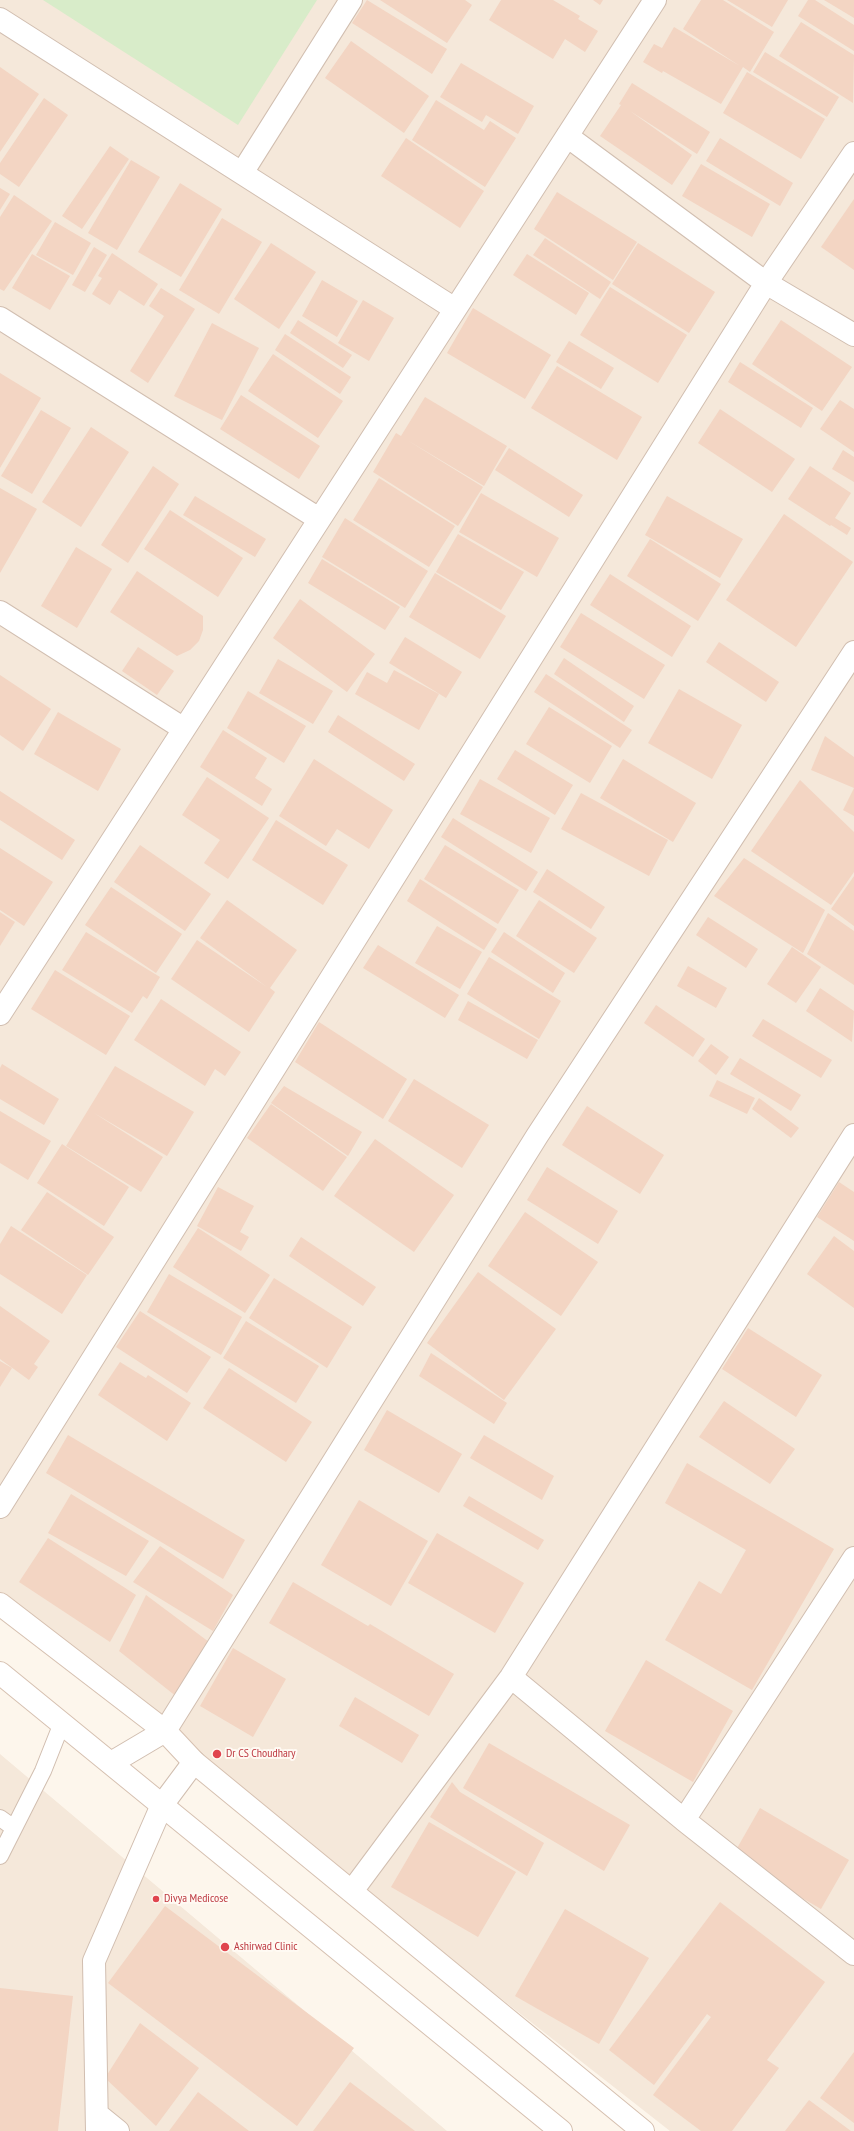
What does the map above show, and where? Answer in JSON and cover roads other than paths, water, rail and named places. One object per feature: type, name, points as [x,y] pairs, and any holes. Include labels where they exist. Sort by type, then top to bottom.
[{"type":"street","points":[[242,173],[351,0]]},
{"type":"street","points":[[0,1014],[655,0]]},
{"type":"street","points":[[0,19],[455,309]]},
{"type":"street","points":[[567,136],[766,283],[854,335]]},
{"type":"street","points":[[0,1507],[766,283],[854,152]]},
{"type":"street","points":[[0,318],[319,519]]},
{"type":"street","points":[[0,612],[184,729]]},
{"type":"street","points":[[111,1763],[165,1731],[537,1136],[854,652]]},
{"type":"street","points":[[352,1892],[511,1677],[846,1162],[854,1134]]},
{"type":"street","points":[[684,1820],[854,1558]]},
{"type":"street","points":[[0,1604],[165,1731],[194,1762],[643,2131]]},
{"type":"street","points":[[0,1673],[560,2131]]},
{"type":"street","points":[[511,1677],[684,1820],[854,1954]]},
{"type":"street","points":[[118,2131],[97,2122],[94,1961],[162,1805],[194,1762]]},
{"type":"lane","points":[[0,1856],[43,1771],[62,1723]]},
{"type":"lane","points":[[0,1818],[14,1828]]},
{"type":"place","name":"Dr CS Choudhary","points":[[217,1754]]},
{"type":"place","name":"Divya Medicose","points":[[156,1899]]},
{"type":"place","name":"Ashirwad Clinic","points":[[225,1947]]}]
